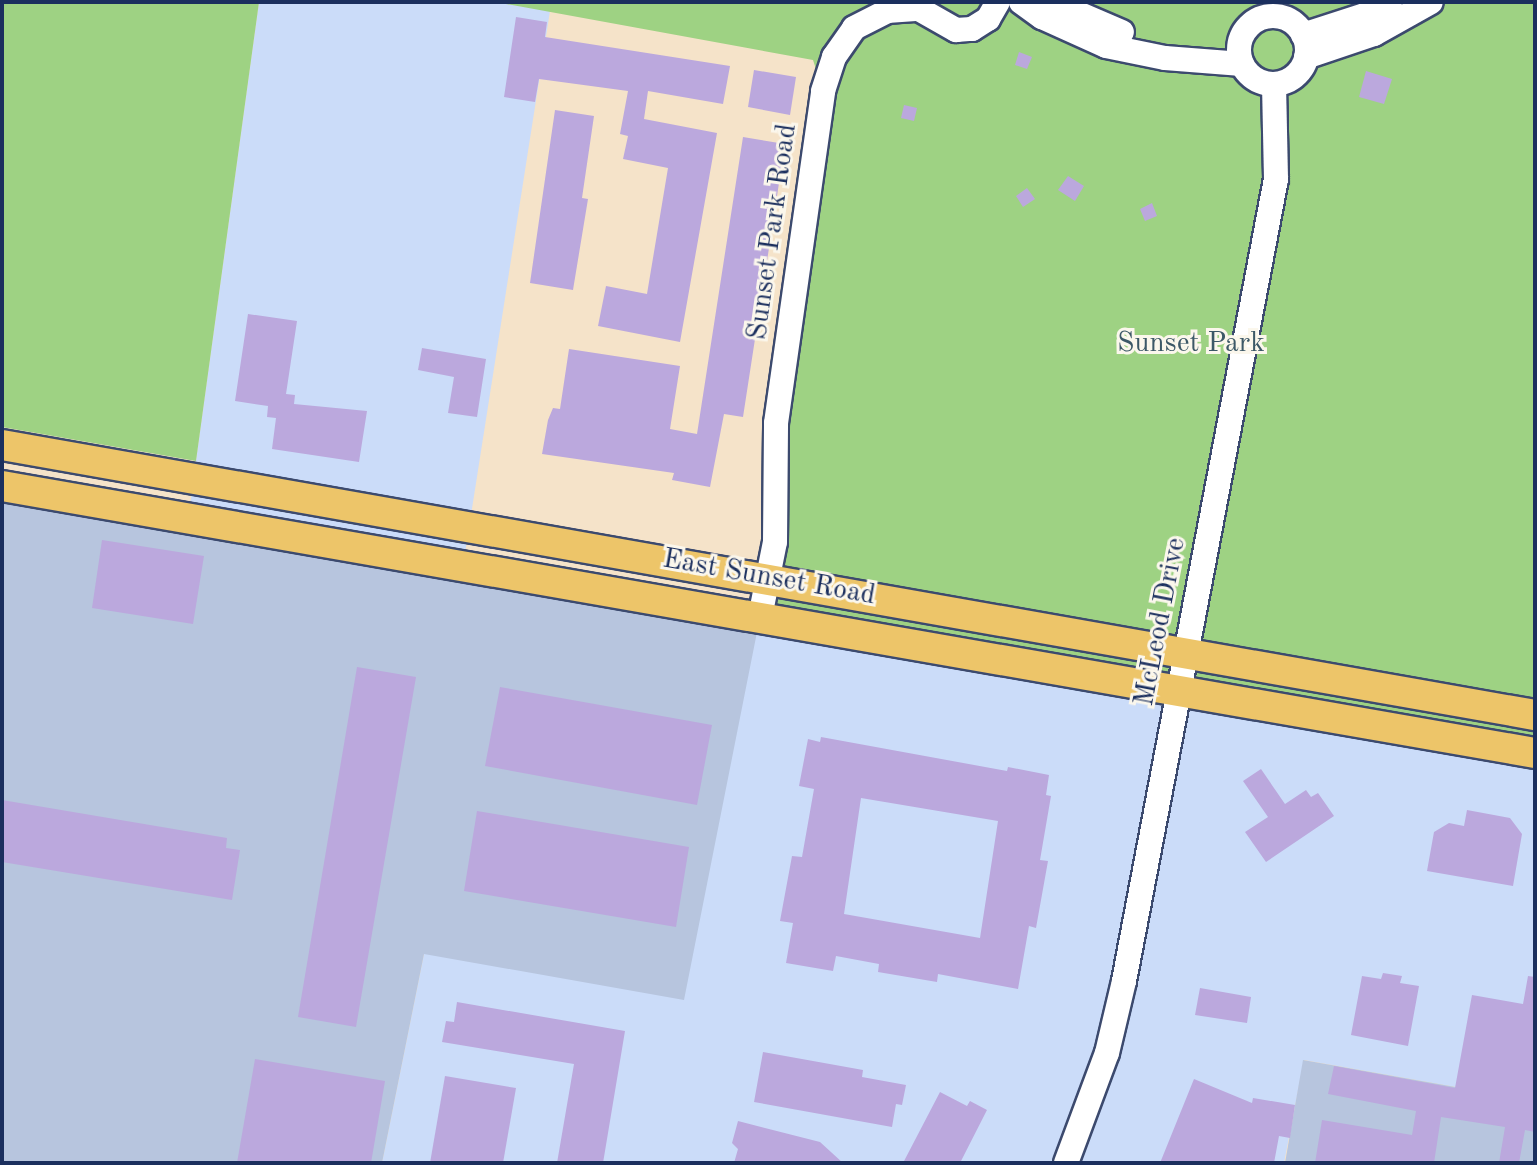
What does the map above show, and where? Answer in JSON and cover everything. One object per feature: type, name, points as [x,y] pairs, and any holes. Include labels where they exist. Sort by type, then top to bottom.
[{"type":"main road","name":"East Sunset Road","points":[[2,445],[1535,715]]},
{"type":"main road","points":[[78,499],[84,459]]},
{"type":"main road","name":"East Sunset Road","points":[[2,486],[1535,753]]},
{"type":"street","name":"Sunset Park Road","points":[[760,617],[775,542],[776,423],[823,91],[834,57],[854,28],[887,11],[919,9],[956,30],[972,29],[988,19],[998,2]]},
{"type":"street","points":[[1021,2],[1042,17],[1106,46],[1165,58],[1241,57]]},
{"type":"street","points":[[1052,2],[1111,30],[1241,57]]},
{"type":"street","points":[[1305,46],[1288,19],[1265,17],[1247,29],[1241,57],[1253,78],[1274,84],[1295,76],[1305,46],[1390,2]]},
{"type":"street","points":[[1305,46],[1374,34],[1431,2]]},
{"type":"street","name":"McLeod Drive","points":[[1066,1163],[1107,1053],[1124,981],[1276,179],[1274,84]]},
{"type":"shaded area","points":[[259,2],[494,2],[550,11],[463,566],[188,519]]},
{"type":"shaded area","points":[[2,486],[760,617],[684,1000],[424,954],[382,1163],[2,1163]]},
{"type":"shaded area","points":[[760,617],[1535,753],[1535,1101],[1304,1060],[1284,1163],[382,1163],[424,954]]},
{"type":"shaded area","points":[[1303,1060],[1535,1101],[1535,1163],[1285,1163]]},
{"type":"green space","points":[[2,2],[259,2],[196,461],[2,427]]},
{"type":"green space","name":"Sunset Park","points":[[495,2],[1535,2],[1535,753],[760,617],[773,466],[823,91],[813,60]]},
{"type":"building","points":[[516,17],[547,22],[545,37],[730,66],[723,104],[648,91],[644,119],[717,133],[680,342],[598,326],[606,286],[647,294],[668,168],[623,159],[628,136],[620,134],[628,91],[539,79],[535,102],[504,97]]},
{"type":"building","points":[[1019,52],[1032,57],[1027,69],[1015,65]]},
{"type":"building","points":[[754,70],[796,77],[790,115],[748,107]]},
{"type":"building","points":[[1366,71],[1392,79],[1384,104],[1359,97]]},
{"type":"building","points":[[904,105],[917,108],[914,121],[901,118]]},
{"type":"building","points":[[555,110],[594,116],[582,198],[588,199],[573,290],[530,283]]},
{"type":"building","points":[[743,137],[785,144],[743,417],[724,414],[710,487],[672,480],[674,473],[542,454],[548,420],[553,408],[560,409],[569,349],[680,366],[670,429],[697,434]]},
{"type":"building","points":[[1068,176],[1084,186],[1075,201],[1058,190]]},
{"type":"building","points":[[1027,188],[1035,199],[1023,207],[1016,196]]},
{"type":"building","points":[[1152,203],[1157,216],[1145,221],[1140,209]]},
{"type":"building","points":[[248,314],[297,321],[286,394],[295,395],[294,404],[367,411],[359,462],[272,449],[276,418],[267,417],[268,406],[235,401]]},
{"type":"building","points":[[422,348],[486,359],[477,417],[448,413],[454,377],[418,370]]},
{"type":"building","points":[[102,540],[204,556],[193,624],[92,608]]},
{"type":"building","points":[[357,667],[416,677],[356,1027],[298,1017]]},
{"type":"building","points":[[500,687],[712,725],[697,805],[485,766]]},
{"type":"building","points":[[821,737],[1007,771],[1008,767],[1049,775],[1046,795],[1051,796],[1040,860],[1048,861],[1036,928],[1029,926],[1018,989],[938,974],[937,982],[878,972],[879,964],[836,956],[833,971],[786,963],[793,923],[780,921],[792,856],[802,857],[814,789],[799,786],[808,739],[820,742]],"holes":[[[861,798],[998,821],[980,938],[844,914]]]},
{"type":"building","points":[[1261,769],[1285,804],[1306,790],[1311,797],[1318,793],[1334,816],[1266,862],[1245,832],[1268,817],[1243,781]]},
{"type":"building","points":[[2,800],[227,838],[226,848],[240,850],[232,900],[2,862]]},
{"type":"building","points":[[1467,810],[1510,818],[1522,834],[1513,886],[1427,871],[1434,832],[1449,823],[1464,826]]},
{"type":"building","points":[[477,811],[689,847],[676,927],[464,891]]},
{"type":"building","points":[[1383,973],[1402,976],[1400,983],[1419,986],[1408,1046],[1351,1035],[1362,976],[1381,979]]},
{"type":"building","points":[[1528,976],[1535,977],[1535,1132],[1525,1130],[1519,1163],[1499,1163],[1505,1127],[1441,1117],[1434,1163],[1315,1163],[1322,1120],[1412,1135],[1416,1111],[1328,1094],[1334,1066],[1455,1088],[1472,995],[1523,1004]]},
{"type":"building","points":[[1200,988],[1251,997],[1247,1023],[1195,1015]]},
{"type":"building","points":[[457,1002],[625,1031],[603,1163],[557,1163],[574,1064],[442,1042],[446,1021],[454,1022]]},
{"type":"building","points":[[763,1052],[863,1070],[862,1077],[906,1085],[902,1105],[896,1104],[892,1127],[754,1102]]},
{"type":"building","points":[[255,1059],[385,1081],[371,1163],[237,1163]]},
{"type":"building","points":[[445,1076],[516,1088],[503,1163],[430,1163]]},
{"type":"building","points":[[1194,1079],[1252,1103],[1253,1098],[1295,1105],[1290,1138],[1279,1136],[1274,1163],[1160,1163]]},
{"type":"building","points":[[940,1092],[967,1106],[970,1101],[987,1110],[960,1163],[903,1163]]},
{"type":"building","points":[[738,1121],[820,1142],[843,1163],[734,1163],[738,1149],[732,1143]]}]
